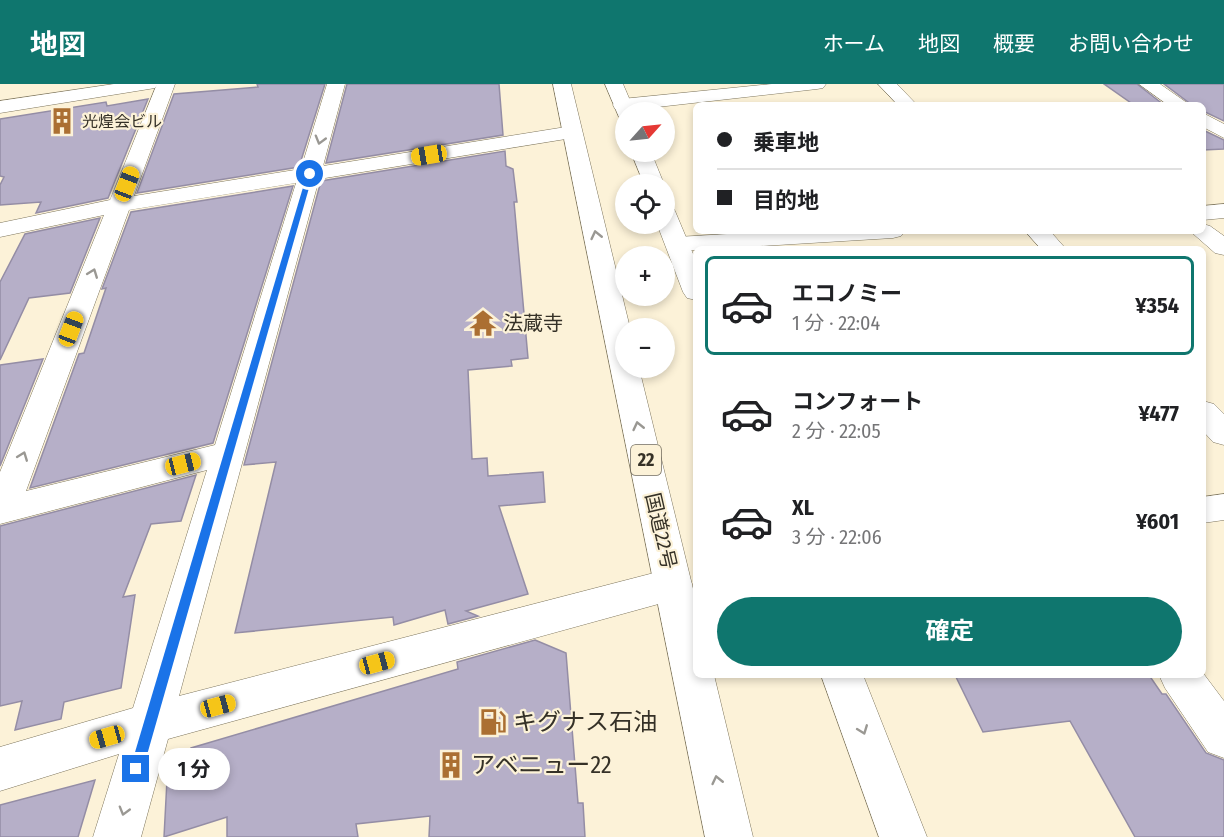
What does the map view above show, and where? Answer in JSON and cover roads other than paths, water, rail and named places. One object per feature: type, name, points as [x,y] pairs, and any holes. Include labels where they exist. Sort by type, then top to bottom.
[{"type":"main road","points":[[0,94],[65,84]]},
{"type":"main road","points":[[0,107],[149,84]]},
{"type":"main road","points":[[1,510],[166,84]]},
{"type":"main road","points":[[117,837],[336,84]]},
{"type":"main road","name":"国道22号","points":[[562,84],[693,674]]},
{"type":"main road","points":[[614,84],[621,102]]},
{"type":"main road","points":[[666,102],[817,84]]},
{"type":"main road","points":[[887,84],[905,102]]},
{"type":"main road","points":[[1148,84],[1177,102]]},
{"type":"main road","points":[[1206,121],[1224,132]]},
{"type":"main road","points":[[0,230],[119,205],[572,132]]},
{"type":"main road","points":[[1206,213],[1224,211]]},
{"type":"main road","points":[[674,234],[693,284]]},
{"type":"main road","points":[[678,244],[843,234]]},
{"type":"main road","points":[[1040,234],[1051,246]]},
{"type":"main road","points":[[1206,234],[1224,248]]},
{"type":"main road","points":[[1206,414],[1224,434]]},
{"type":"main road","points":[[1,510],[228,453]]},
{"type":"main road","points":[[1206,510],[1224,507]]},
{"type":"main road","points":[[0,769],[149,724],[673,584]]},
{"type":"main road","name":"国道22号","points":[[694,678],[729,837]]},
{"type":"main road","points":[[843,678],[903,837]]},
{"type":"main road","points":[[1182,678],[1224,737]]},
{"type":"place","name":"光煌会ビル","points":[[62,121]]},
{"type":"place","name":"法蔵寺","points":[[483,323]]},
{"type":"place","name":"キグナス石油","points":[[493,722]]},
{"type":"place","name":"アベニュー22","points":[[451,765]]}]
